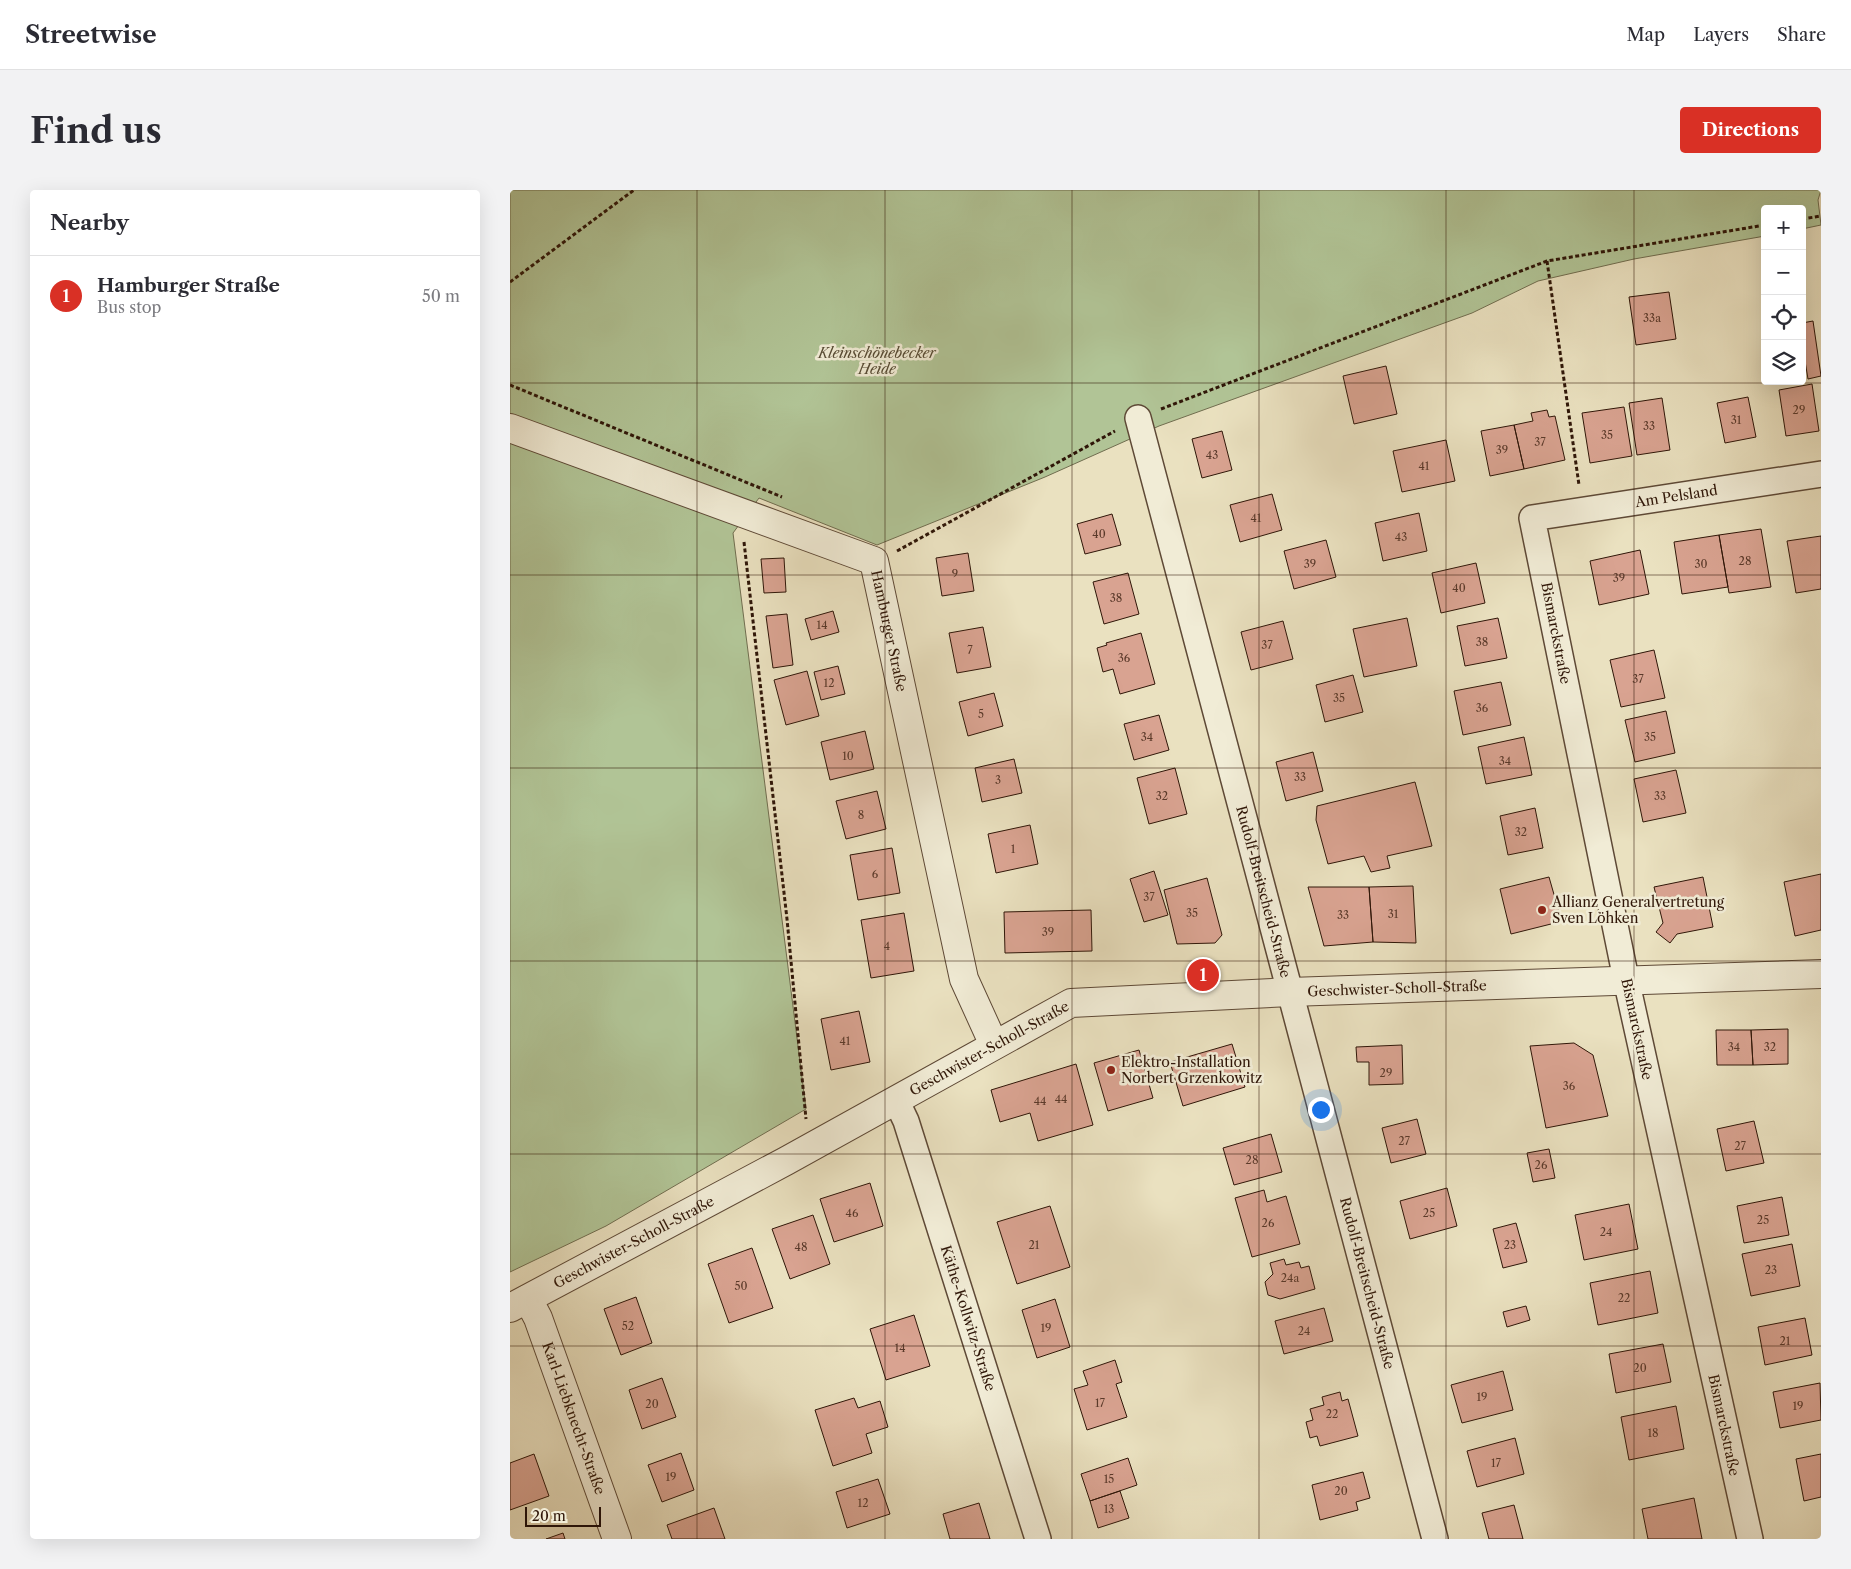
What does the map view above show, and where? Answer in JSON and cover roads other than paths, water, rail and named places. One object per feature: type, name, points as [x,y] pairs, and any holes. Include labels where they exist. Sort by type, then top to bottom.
[{"type":"street","name":"Rudolf-Breitscheid-Straße","points":[[1138,418],[1435,1539]]},
{"type":"street","name":"Hamburger Straße","points":[[510,428],[874,561],[964,978],[994,1045]]},
{"type":"street","name":"Am Pelsland","points":[[1532,518],[1821,474]]},
{"type":"street","name":"Bismarckstraße","points":[[1532,518],[1626,979],[1750,1539]]},
{"type":"street","name":"Geschwister-Scholl-Straße","points":[[519,1304],[1072,1003],[1290,992],[1626,979],[1821,974]]},
{"type":"street","name":"Käthe-Kollwitz-Straße","points":[[896,1100],[906,1121],[1038,1539]]},
{"type":"street","name":"Karl-Liebknecht-Straße","points":[[519,1304],[538,1318],[617,1539]]},
{"type":"place","name":"Allianz Generalvertretung Sven Löhken","points":[[1542,910]]},
{"type":"place","name":"Hamburger Straße","points":[[1203,975]]},
{"type":"place","name":"Elektro-Installation Norbert Grzenkowitz","points":[[1111,1070]]},
{"type":"park label","name":"Kleinschönebecker Heide","points":[[877,362]]}]
